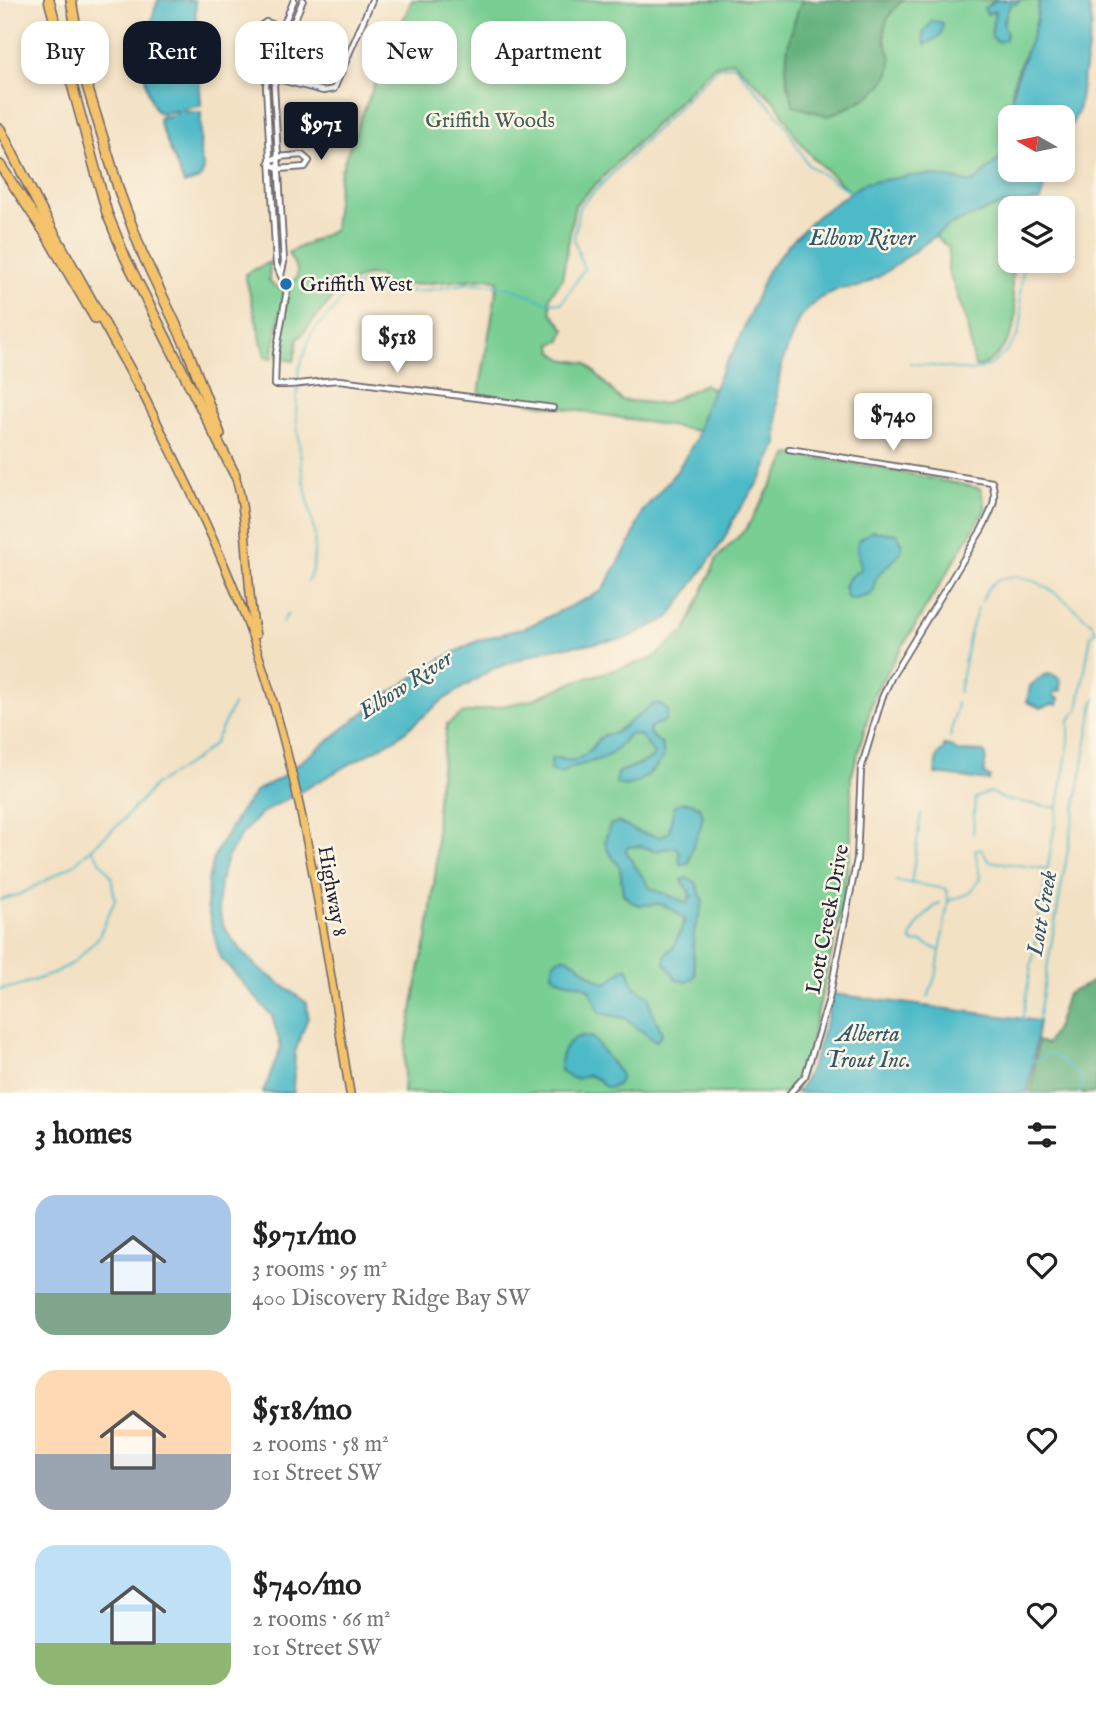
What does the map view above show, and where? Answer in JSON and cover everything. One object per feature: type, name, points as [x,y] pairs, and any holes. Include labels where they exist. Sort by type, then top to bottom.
[{"type":"highway","points":[[49,0],[107,213],[125,257],[235,475]]},
{"type":"highway","points":[[71,0],[85,79],[120,194],[142,253],[186,346],[235,475]]},
{"type":"highway","points":[[0,129],[38,206],[140,388]]},
{"type":"highway","points":[[0,165],[44,231],[128,374],[140,388]]},
{"type":"main road","name":"Highway 8","points":[[140,388],[213,537],[252,636],[271,697],[304,822],[350,1093]]},
{"type":"main road","name":"Highway 8","points":[[235,475],[244,516],[253,624],[271,697]]},
{"type":"street","points":[[285,21],[294,0]]},
{"type":"street","points":[[294,21],[303,0]]},
{"type":"street","points":[[348,56],[372,0]]},
{"type":"street","points":[[266,84],[265,102],[276,264],[287,290],[276,354],[275,385],[340,380],[553,408]]},
{"type":"street","points":[[274,84],[284,262],[281,276]]},
{"type":"street","points":[[296,84],[323,92],[334,89],[336,84]]},
{"type":"street","points":[[304,155],[309,161],[305,167],[278,169],[269,162],[277,157],[304,155]]},
{"type":"street","name":"Lott Creek Drive","points":[[789,449],[992,482],[996,495],[982,528],[891,678],[883,698],[861,769],[857,859],[829,999],[805,1076],[790,1093]]},
{"type":"green space","name":"Griffith Woods","points":[[412,0],[1039,0],[1035,29],[1013,85],[1013,105],[998,105],[998,182],[1015,182],[1018,190],[1018,196],[998,196],[998,273],[1013,273],[1016,317],[1012,333],[996,356],[975,367],[966,320],[948,270],[949,248],[902,209],[873,213],[812,157],[777,104],[733,61],[714,66],[575,205],[562,279],[550,296],[551,312],[565,329],[561,341],[552,344],[553,352],[563,359],[586,363],[621,400],[664,404],[705,384],[719,394],[717,434],[479,394],[498,281],[487,278],[410,285],[384,284],[379,276],[368,275],[343,285],[298,339],[294,361],[277,358],[289,286],[297,277],[297,269],[288,253],[334,230],[339,178],[375,84],[457,84],[457,21],[403,21]]},
{"type":"green space","points":[[802,0],[903,0],[893,10],[885,27],[885,40],[891,61],[884,83],[867,97],[828,116],[794,106],[789,92],[787,52]]},
{"type":"green space","points":[[270,262],[269,280],[284,291],[272,358],[265,357],[245,274]]},
{"type":"green space","points":[[789,454],[870,466],[980,488],[986,508],[875,692],[851,778],[851,842],[843,903],[806,1062],[794,1093],[403,1093],[405,1050],[427,939],[436,869],[437,799],[447,724],[462,714],[531,700],[579,680],[652,659],[686,630],[717,558],[746,529]]},
{"type":"green space","points":[[1096,980],[1096,1093],[1031,1093],[1038,1041],[1047,1044],[1057,1026],[1067,994]]},
{"type":"water","points":[[158,0],[195,0],[196,21],[151,21]]},
{"type":"water","points":[[996,0],[1020,0],[1016,4],[1010,4],[1003,25],[1007,33],[1005,40],[997,42],[991,36],[995,11],[987,14],[984,8]]},
{"type":"water","points":[[1039,0],[1088,0],[1092,23],[1075,118],[1075,105],[1012,105],[1014,85],[1037,15]]},
{"type":"water","points":[[932,21],[943,23],[941,35],[925,45],[923,34]]},
{"type":"water","points":[[146,84],[200,84],[201,106],[182,109],[182,112],[201,112],[200,155],[204,170],[200,179],[184,184],[159,122],[160,117],[177,114],[177,111],[156,111]]},
{"type":"water","name":"Elbow River","points":[[998,160],[998,182],[1046,182],[1041,196],[998,196],[998,206],[950,225],[882,275],[859,287],[838,289],[819,299],[799,318],[781,366],[777,393],[777,444],[762,477],[735,516],[723,541],[669,618],[624,639],[546,650],[493,669],[443,700],[397,738],[260,814],[242,834],[227,858],[220,882],[218,906],[223,925],[234,942],[257,967],[307,1003],[308,1017],[295,1052],[294,1093],[263,1093],[281,1047],[272,1016],[220,957],[207,907],[208,881],[214,856],[241,810],[257,790],[279,779],[382,698],[441,659],[479,640],[527,627],[602,591],[631,541],[642,512],[677,471],[696,439],[705,407],[735,349],[767,272],[789,244],[817,216],[864,183],[931,175],[973,183]]},
{"type":"water","points":[[872,531],[897,534],[901,550],[879,574],[870,595],[851,600],[847,597],[844,586],[850,577],[861,569],[858,541]]},
{"type":"water","points":[[1052,674],[1060,679],[1061,690],[1054,693],[1054,697],[1059,698],[1058,705],[1041,708],[1027,702],[1030,686],[1044,675]]},
{"type":"water","points":[[653,704],[661,704],[668,711],[665,721],[649,730],[662,745],[664,757],[643,779],[629,785],[616,783],[618,773],[651,759],[654,754],[641,736],[634,734],[628,735],[615,751],[604,758],[570,768],[562,774],[550,770],[552,758],[579,758],[604,735],[615,733]]},
{"type":"water","points":[[944,745],[957,751],[984,752],[984,774],[990,777],[989,781],[935,774],[937,756],[944,749]]},
{"type":"water","points":[[683,802],[695,805],[701,810],[703,817],[689,863],[680,864],[679,851],[675,847],[654,851],[642,846],[628,847],[626,851],[650,888],[688,903],[689,897],[692,897],[682,880],[686,878],[696,882],[703,902],[694,932],[695,976],[687,982],[677,980],[665,963],[666,953],[673,948],[685,920],[661,904],[640,905],[633,903],[623,894],[620,868],[607,849],[605,841],[610,825],[618,822],[638,832],[660,837],[669,832],[674,806]]},
{"type":"water","points":[[565,957],[596,979],[607,983],[628,968],[633,985],[650,997],[651,1008],[662,1033],[657,1041],[624,1018],[600,1013],[586,987],[552,974],[554,962]]},
{"type":"water","name":"Alberta Trout Inc.","points":[[833,994],[1039,1021],[1028,1093],[797,1093],[815,1058]]},
{"type":"water","points":[[582,1036],[593,1038],[621,1075],[616,1085],[605,1087],[599,1080],[588,1075],[573,1078],[560,1070],[565,1048],[572,1040]]},
{"type":"waterway","points":[[308,581],[313,568],[315,536],[302,470],[296,414],[299,369],[311,334],[349,288],[370,281],[377,289],[385,292],[422,291],[471,283],[489,284],[514,289],[546,302],[562,303],[584,269],[574,239],[579,207],[717,68],[734,65],[783,121],[808,165],[852,193]]},
{"type":"waterway","points":[[910,363],[972,371],[991,365],[1007,351],[1018,335],[1022,317],[1020,295],[1023,273]]},
{"type":"waterway","points":[[982,601],[989,587],[1001,579],[1015,576],[1044,586],[1092,624]]},
{"type":"waterway","points":[[959,692],[970,632],[978,608]]},
{"type":"waterway","points":[[282,623],[288,613]]},
{"type":"waterway","points":[[1022,1021],[1069,741],[1069,720],[1078,710],[1091,635],[1096,631]]},
{"type":"waterway","name":"Lott Creek","points":[[1038,1020],[1096,699]]},
{"type":"waterway","points":[[956,710],[957,703]]},
{"type":"waterway","points":[[0,900],[21,894],[73,865],[121,822],[156,784],[214,744],[233,705]]},
{"type":"waterway","points":[[950,737],[955,713]]},
{"type":"waterway","points":[[973,834],[975,798],[990,792],[1004,799],[1058,808]]},
{"type":"waterway","points":[[911,884],[921,814]]},
{"type":"waterway","points":[[928,998],[937,971],[948,901],[970,893],[980,878],[975,850],[981,848],[988,861],[1048,869]]},
{"type":"waterway","points":[[0,989],[50,975],[74,962],[98,938],[115,900],[111,876],[92,849]]},
{"type":"waterway","points":[[896,881],[947,889],[948,900]]},
{"type":"waterway","points":[[938,950],[911,940],[922,919],[940,903]]},
{"type":"waterway","name":"Lott Creek","points":[[1033,1060],[1053,1054],[1080,1075],[1083,1085],[1079,1093]]},
{"type":"place","name":"Griffith West","points":[[286,284]]}]
